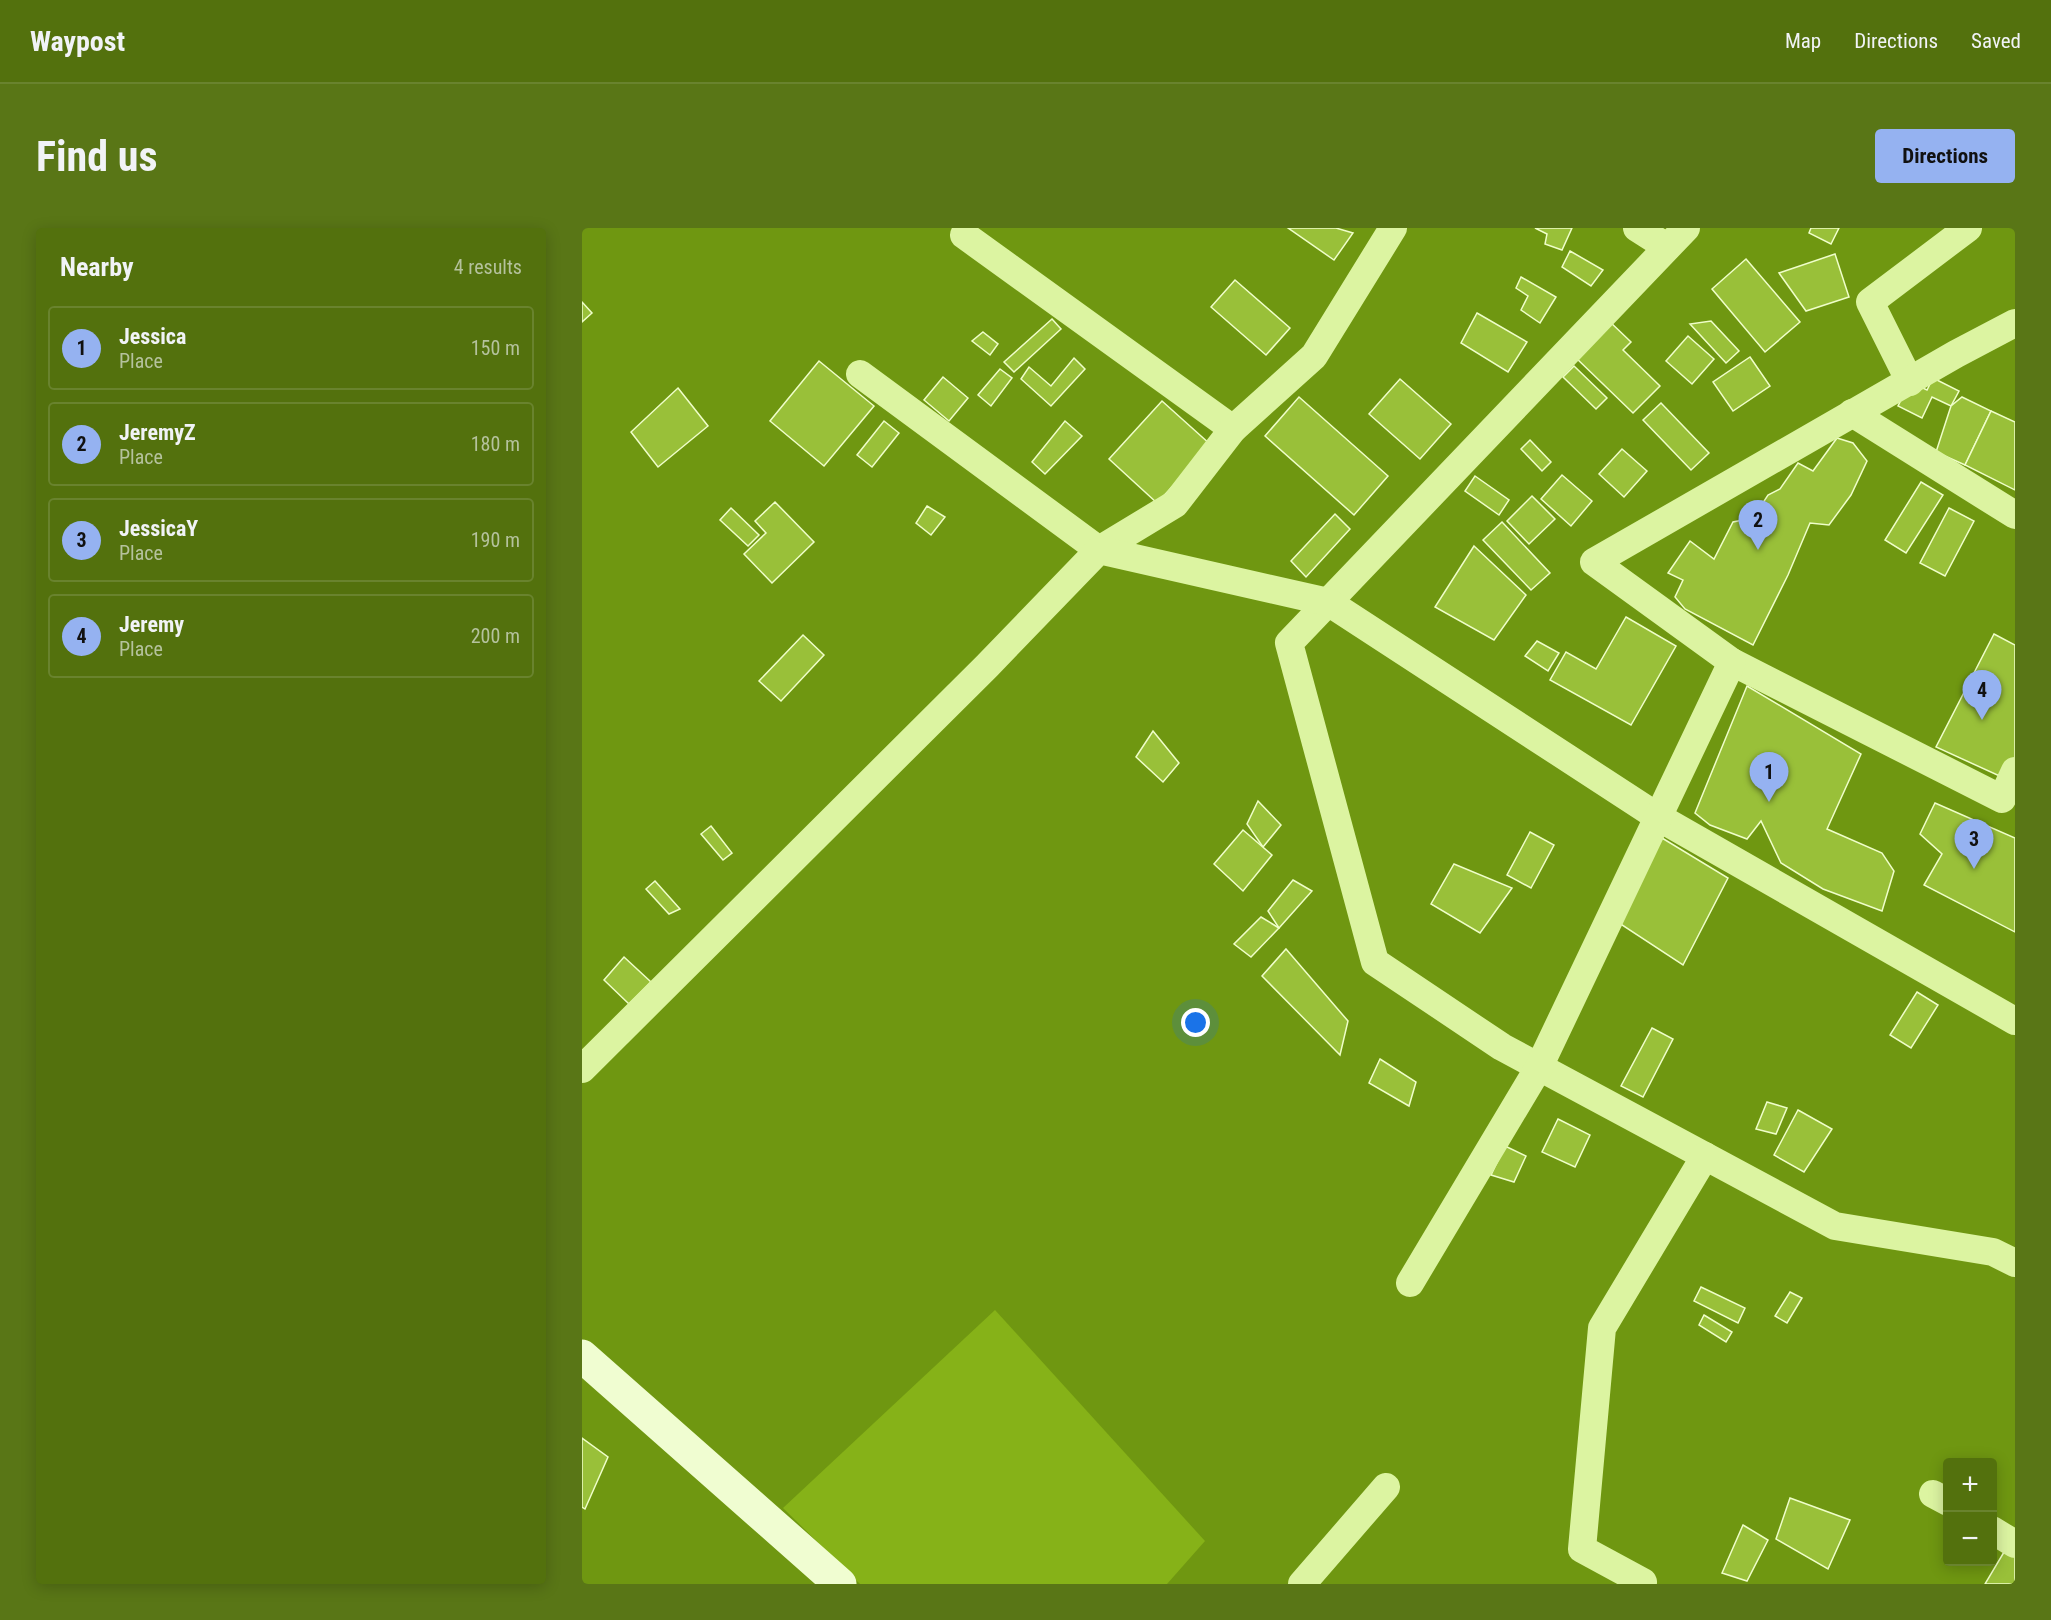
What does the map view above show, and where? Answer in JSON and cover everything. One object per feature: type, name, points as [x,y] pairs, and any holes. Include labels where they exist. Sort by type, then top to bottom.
[{"type":"main road","points":[[582,1356],[840,1584]]},
{"type":"street","points":[[582,1069],[987,666],[1099,550],[1174,504],[1233,429],[1314,356],[1393,228]]},
{"type":"street","points":[[1636,228],[1677,238]]},
{"type":"street","points":[[1910,382],[1870,302],[1968,228]]},
{"type":"street","points":[[964,235],[1233,429]]},
{"type":"street","points":[[1677,238],[1289,643],[1375,962],[1502,1047],[1834,1226],[1994,1252],[2015,1263]]},
{"type":"street","points":[[2015,323],[1852,413],[1594,562],[1732,662],[2002,799],[2015,771]]},
{"type":"street","points":[[860,374],[1099,550],[1328,602],[1658,817],[2015,1021]]},
{"type":"street","points":[[1852,413],[2015,515]]},
{"type":"street","points":[[1410,1283],[1539,1067],[1732,662]]},
{"type":"street","points":[[1644,1584],[1582,1549],[1602,1328],[1706,1156]]},
{"type":"street","points":[[1302,1584],[1386,1487]]},
{"type":"street","points":[[1997,1533],[2015,1544]]},
{"type":"green space","points":[[995,1310],[1205,1541],[1167,1584],[860,1584],[783,1508]]},
{"type":"building","points":[[1288,228],[1336,228],[1353,233],[1334,260]]},
{"type":"building","points":[[1535,228],[1572,228],[1562,250],[1545,244],[1547,234]]},
{"type":"building","points":[[1811,228],[1839,228],[1831,244],[1809,233]]},
{"type":"building","points":[[1570,251],[1603,270],[1591,286],[1562,267]]},
{"type":"building","points":[[1835,254],[1849,297],[1806,311],[1779,273]]},
{"type":"building","points":[[1746,259],[1800,322],[1765,352],[1712,289]]},
{"type":"building","points":[[1521,277],[1556,297],[1540,323],[1521,310],[1528,296],[1516,288]]},
{"type":"building","points":[[1235,280],[1290,328],[1266,355],[1211,307]]},
{"type":"building","points":[[582,302],[592,313],[582,322]]},
{"type":"building","points":[[1477,313],[1527,342],[1508,372],[1461,343]]},
{"type":"building","points":[[1052,319],[1061,329],[1014,372],[1004,362]]},
{"type":"building","points":[[1608,320],[1631,342],[1623,350],[1660,386],[1633,413],[1573,355]]},
{"type":"building","points":[[1711,321],[1739,351],[1726,363],[1690,324]]},
{"type":"building","points":[[983,332],[998,344],[990,355],[972,341]]},
{"type":"building","points":[[1688,336],[1714,359],[1692,384],[1666,361]]},
{"type":"building","points":[[1750,357],[1770,386],[1733,411],[1713,382]]},
{"type":"building","points":[[1074,358],[1085,369],[1051,406],[1021,379],[1029,367],[1051,386]]},
{"type":"building","points":[[819,361],[874,406],[824,466],[770,421]]},
{"type":"building","points":[[1574,366],[1607,398],[1596,409],[1563,377]]},
{"type":"building","points":[[1000,369],[1012,378],[991,406],[978,395]]},
{"type":"building","points":[[943,377],[968,398],[949,421],[924,400]]},
{"type":"building","points":[[1933,378],[1959,391],[1951,406],[1932,397],[1922,418],[1898,406],[1910,382],[1927,390]]},
{"type":"building","points":[[1400,379],[1451,424],[1420,459],[1369,414]]},
{"type":"building","points":[[678,388],[708,426],[658,467],[631,432]]},
{"type":"building","points":[[1299,397],[1388,476],[1354,515],[1265,436]]},
{"type":"building","points":[[1962,397],[1991,411],[1965,465],[1936,452],[1951,406]]},
{"type":"building","points":[[1162,401],[1211,445],[1157,503],[1109,459]]},
{"type":"building","points":[[1661,403],[1709,453],[1691,470],[1643,420]]},
{"type":"building","points":[[1991,411],[2015,422],[2015,490],[1965,465]]},
{"type":"building","points":[[884,421],[899,433],[872,467],[857,455]]},
{"type":"building","points":[[1065,421],[1082,436],[1045,474],[1032,462]]},
{"type":"building","points":[[1837,438],[1853,443],[1867,461],[1851,495],[1829,525],[1810,523],[1788,575],[1753,645],[1685,609],[1675,597],[1683,580],[1668,573],[1690,541],[1714,559],[1733,522],[1753,518],[1768,495],[1780,489],[1798,463],[1813,471]]},
{"type":"building","points":[[1530,440],[1551,462],[1542,471],[1521,449]]},
{"type":"building","points":[[1622,449],[1647,471],[1624,497],[1599,474]]},
{"type":"building","points":[[1562,475],[1592,501],[1571,526],[1541,499]]},
{"type":"building","points":[[1475,476],[1509,500],[1499,515],[1465,491]]},
{"type":"building","points":[[1921,482],[1943,495],[1906,553],[1885,540]]},
{"type":"building","points":[[1532,496],[1555,519],[1529,544],[1507,521]]},
{"type":"building","points":[[775,502],[814,542],[772,583],[744,554],[766,533],[755,521]]},
{"type":"building","points":[[927,506],[945,517],[931,535],[916,523]]},
{"type":"building","points":[[731,508],[759,535],[748,546],[720,520]]},
{"type":"building","points":[[1949,508],[1974,521],[1945,576],[1920,563]]},
{"type":"building","points":[[1335,514],[1350,529],[1306,577],[1291,561]]},
{"type":"building","points":[[1502,522],[1550,573],[1531,590],[1483,540]]},
{"type":"building","points":[[1474,546],[1526,595],[1494,640],[1435,607]]},
{"type":"building","points":[[1626,617],[1676,646],[1631,725],[1550,680],[1566,652],[1596,669]]},
{"type":"building","points":[[1994,634],[2015,645],[2015,757],[2004,778],[1936,747]]},
{"type":"building","points":[[803,635],[824,655],[781,701],[759,681]]},
{"type":"building","points":[[1537,641],[1559,653],[1548,671],[1525,656]]},
{"type":"building","points":[[1747,686],[1861,754],[1827,829],[1882,853],[1894,871],[1882,911],[1823,889],[1781,863],[1761,821],[1747,839],[1710,825],[1695,813]]},
{"type":"building","points":[[1153,731],[1179,763],[1163,782],[1136,757]]},
{"type":"building","points":[[1258,801],[1281,825],[1263,847],[1247,824]]},
{"type":"building","points":[[1935,803],[2015,838],[2015,932],[1924,885],[1942,854],[1920,834]]},
{"type":"building","points":[[711,826],[732,853],[723,860],[701,834]]},
{"type":"building","points":[[1243,830],[1272,855],[1243,891],[1214,864]]},
{"type":"building","points":[[1530,832],[1554,845],[1531,888],[1507,875]]},
{"type":"building","points":[[1662,838],[1728,878],[1683,965],[1619,923]]},
{"type":"building","points":[[1454,864],[1512,888],[1480,933],[1431,904]]},
{"type":"building","points":[[1293,880],[1312,891],[1279,928],[1268,911]]},
{"type":"building","points":[[655,881],[680,909],[669,914],[646,889]]},
{"type":"building","points":[[1261,917],[1279,928],[1251,957],[1234,944]]},
{"type":"building","points":[[1286,949],[1348,1021],[1340,1055],[1262,976]]},
{"type":"building","points":[[624,957],[651,982],[629,1004],[604,980]]},
{"type":"building","points":[[1917,992],[1938,1005],[1911,1048],[1890,1035]]},
{"type":"building","points":[[1652,1028],[1673,1039],[1643,1097],[1621,1086]]},
{"type":"building","points":[[1380,1059],[1416,1082],[1409,1106],[1369,1083]]},
{"type":"building","points":[[1767,1102],[1787,1108],[1776,1134],[1756,1129]]},
{"type":"building","points":[[1798,1110],[1832,1129],[1804,1172],[1774,1155]]},
{"type":"building","points":[[1558,1119],[1590,1135],[1575,1167],[1542,1152]]},
{"type":"building","points":[[1505,1146],[1526,1156],[1514,1182],[1491,1175]]},
{"type":"building","points":[[1701,1287],[1745,1308],[1738,1323],[1694,1301]]},
{"type":"building","points":[[1790,1292],[1802,1298],[1787,1323],[1775,1316]]},
{"type":"building","points":[[1704,1315],[1732,1332],[1726,1342],[1699,1325]]},
{"type":"building","points":[[582,1438],[608,1457],[585,1509],[582,1507]]},
{"type":"building","points":[[1790,1498],[1850,1520],[1828,1569],[1776,1539]]},
{"type":"building","points":[[1743,1525],[1768,1540],[1747,1581],[1722,1573]]},
{"type":"building","points":[[2007,1547],[2015,1551],[2015,1584],[1985,1584]]},
{"type":"place","name":"JeremyZ","points":[[1758,550]]},
{"type":"place","name":"Jeremy","points":[[1982,720]]},
{"type":"place","name":"Jessica","points":[[1769,802]]},
{"type":"place","name":"JessicaY","points":[[1974,869]]}]
